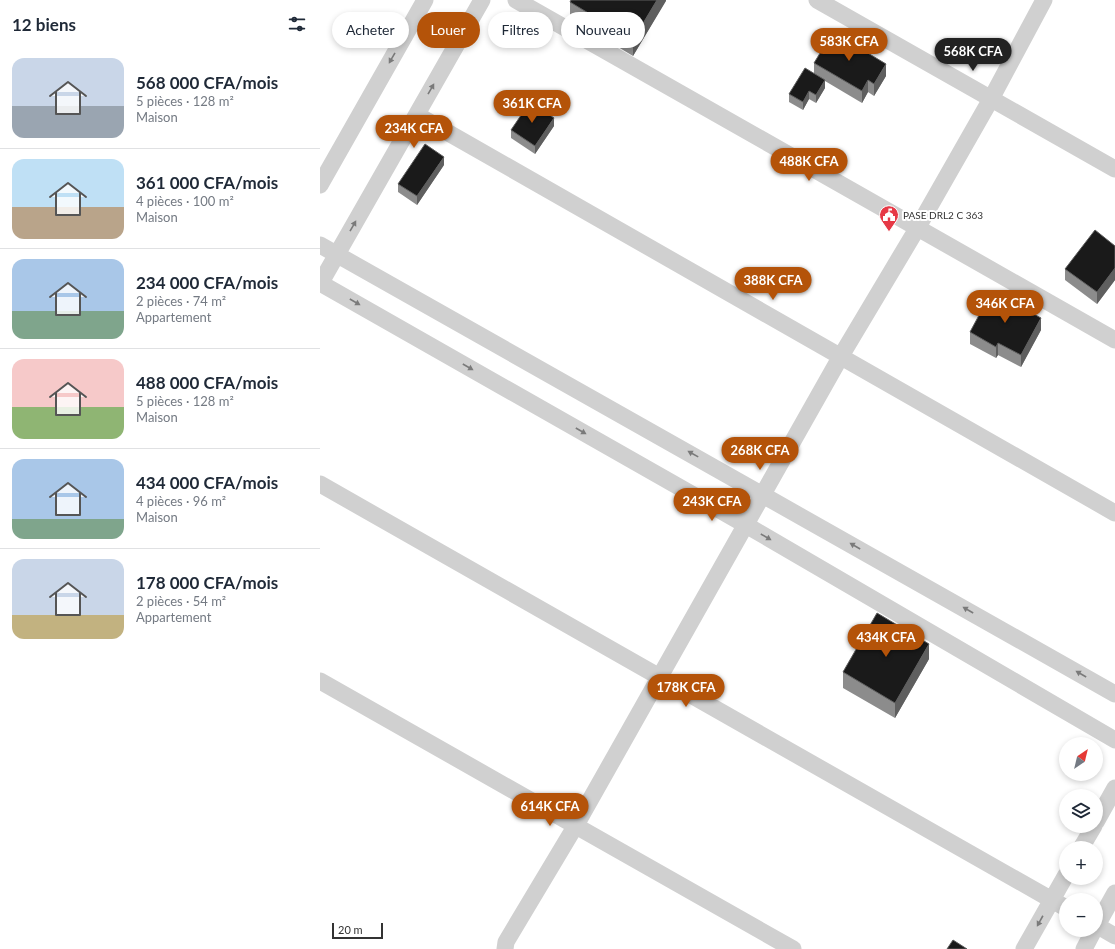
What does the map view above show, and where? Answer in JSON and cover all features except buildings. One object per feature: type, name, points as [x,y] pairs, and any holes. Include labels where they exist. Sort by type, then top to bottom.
[{"type":"street","points":[[320,185],[425,0]]},
{"type":"street","points":[[482,0],[320,283],[746,525],[1115,740]]},
{"type":"street","points":[[516,0],[1115,340]]},
{"type":"street","points":[[817,0],[1115,169]]},
{"type":"street","points":[[505,949],[506,942],[576,825],[841,356],[918,227],[991,99],[1044,0]]},
{"type":"street","points":[[417,115],[1115,513]]},
{"type":"street","points":[[320,245],[764,494],[1115,694]]},
{"type":"street","points":[[320,484],[1059,904],[1024,949]]},
{"type":"street","points":[[320,681],[793,949]]},
{"type":"street","points":[[1103,809],[1115,788]]},
{"type":"street","points":[[1103,914],[1115,893]]},
{"type":"street","points":[[1103,930],[1115,936]]},
{"type":"street","points":[[1084,949],[1091,937]]},
{"type":"place","name":"PASE DRL2 C 363","points":[[889,232]]}]
